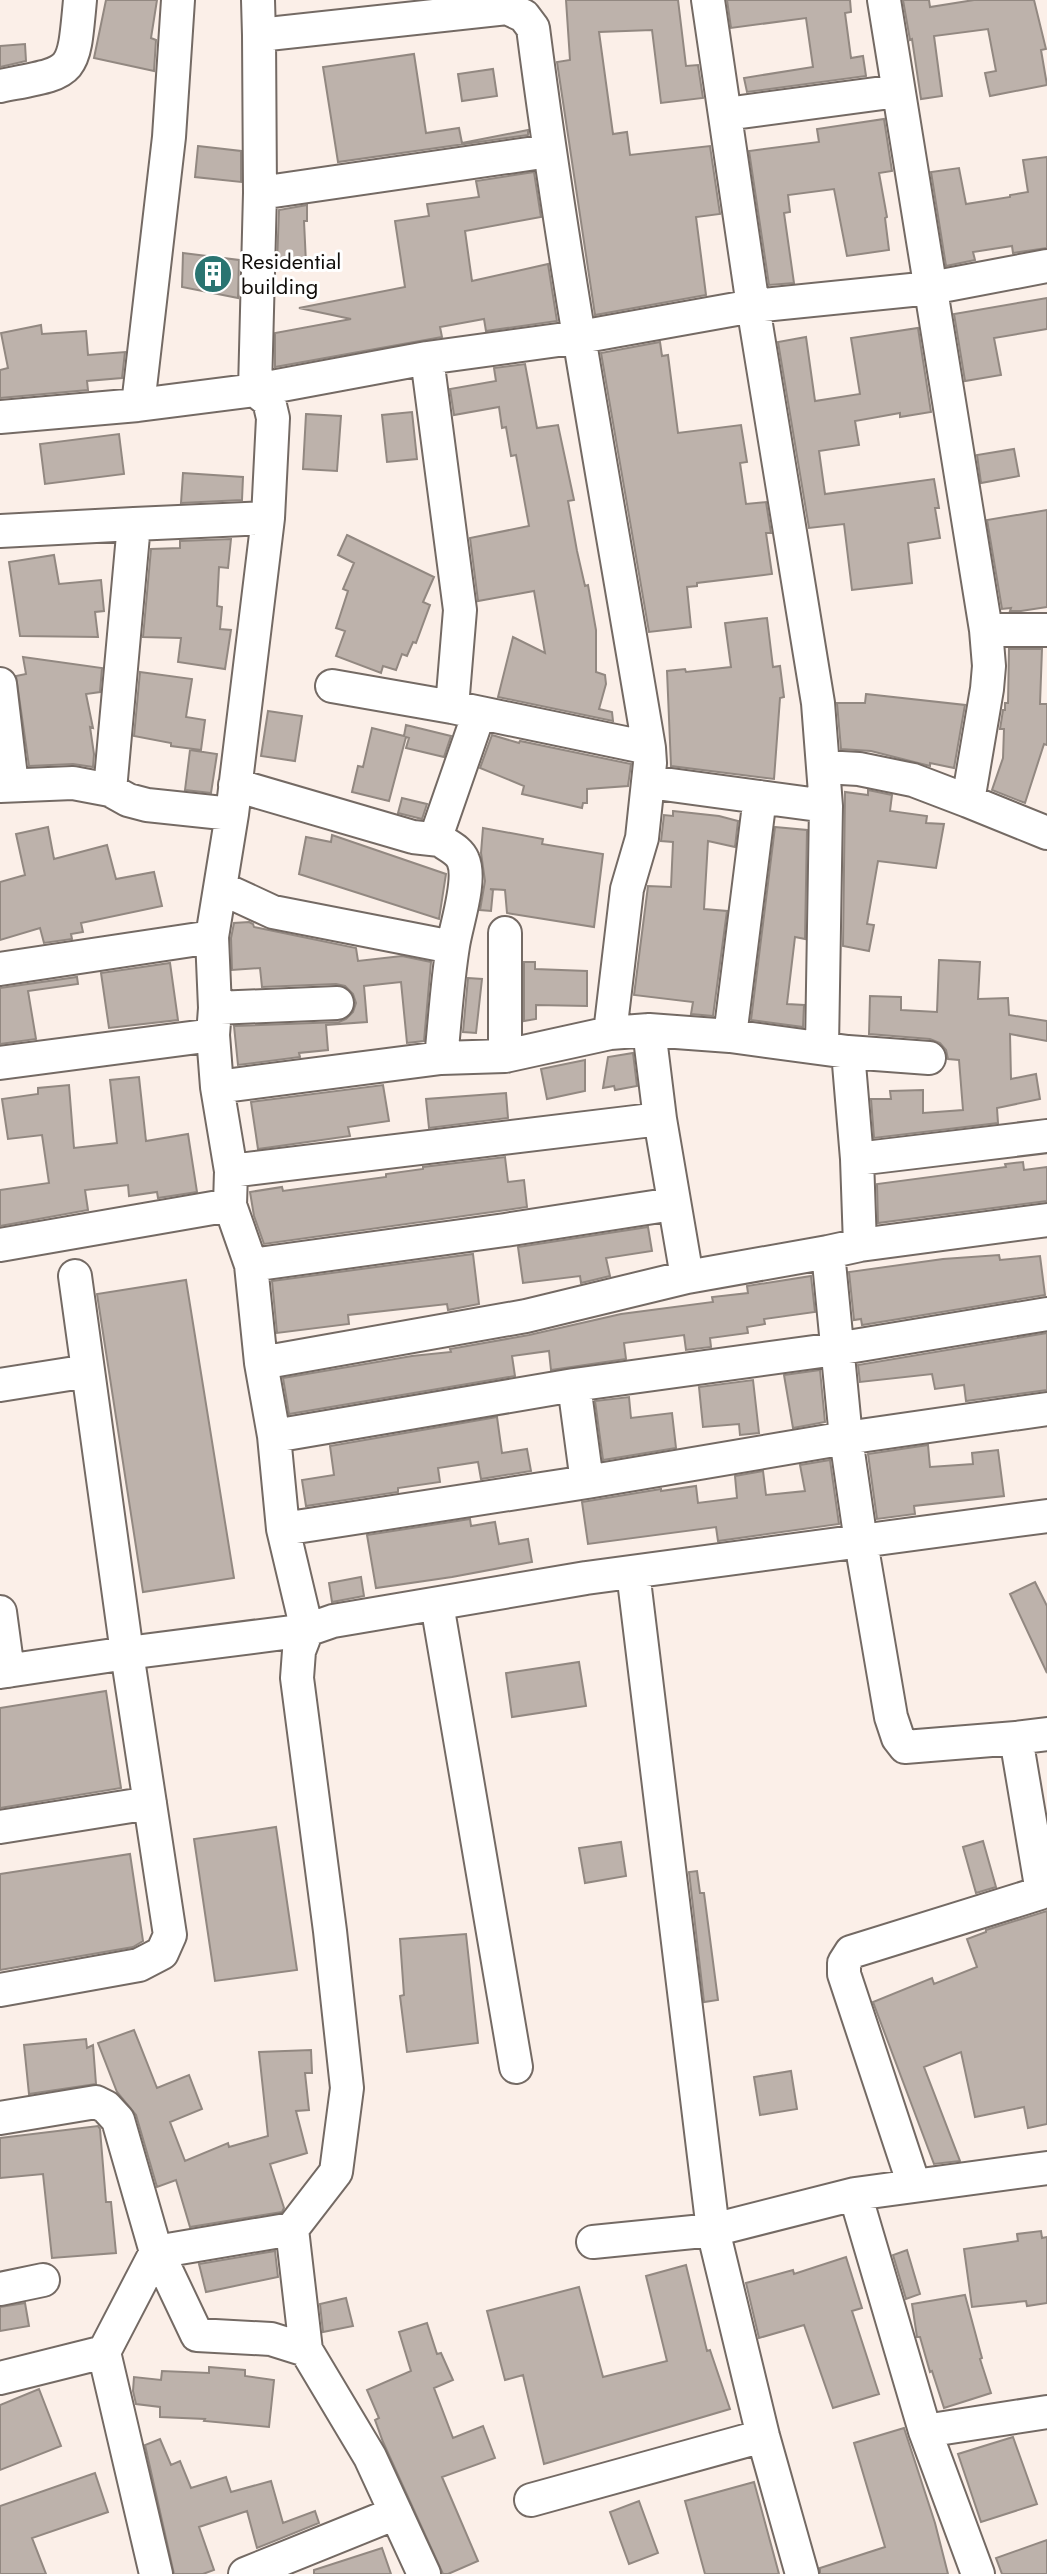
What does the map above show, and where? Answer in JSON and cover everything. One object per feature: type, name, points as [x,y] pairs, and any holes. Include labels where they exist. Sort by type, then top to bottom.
[{"type":"street","points":[[0,86],[64,70],[75,49],[80,0]]},
{"type":"street","points":[[138,405],[174,86],[178,0]]},
{"type":"street","points":[[255,390],[260,193],[258,0]]},
{"type":"street","points":[[708,0],[753,306],[818,703],[826,806],[835,1050],[857,1159],[860,1245]]},
{"type":"street","points":[[884,0],[986,630],[987,689],[968,801]]},
{"type":"street","points":[[259,35],[424,8],[507,8],[524,16],[533,28],[549,151],[649,748],[649,782],[642,838],[627,889],[610,1033]]},
{"type":"street","points":[[726,114],[898,91]]},
{"type":"street","points":[[260,193],[549,151]]},
{"type":"street","points":[[0,417],[138,405],[255,390],[427,358],[580,337],[753,306],[931,288],[1047,266]]},
{"type":"street","points":[[427,358],[460,610],[466,710],[437,834],[440,840]]},
{"type":"street","points":[[156,2252],[292,2229],[336,2172],[347,2088],[297,1678],[299,1651],[307,1630],[283,1529],[251,1265],[230,1205],[231,1171],[217,1087],[212,937],[234,799],[268,518],[273,418],[269,401],[255,390]]},
{"type":"street","points":[[0,531],[268,518]]},
{"type":"street","points":[[110,790],[134,524]]},
{"type":"street","points":[[986,630],[1047,630]]},
{"type":"street","points":[[0,684],[6,786],[73,783],[110,790],[128,800],[147,805],[234,799],[440,840],[458,852],[466,871],[452,947],[441,1058]]},
{"type":"street","points":[[332,686],[649,748]]},
{"type":"street","points":[[824,767],[859,769],[913,780],[1047,833]]},
{"type":"street","points":[[649,782],[826,806]]},
{"type":"street","points":[[730,1036],[760,797]]},
{"type":"street","points":[[221,888],[273,912],[452,947]]},
{"type":"street","points":[[505,933],[505,1056]]},
{"type":"street","points":[[0,969],[212,937]]},
{"type":"street","points":[[0,1063],[214,1021],[337,1003]]},
{"type":"street","points":[[649,1030],[673,1204],[687,1277]]},
{"type":"street","points":[[217,1087],[441,1058],[505,1056],[610,1033],[649,1030],[929,1058]]},
{"type":"street","points":[[231,1171],[660,1119]]},
{"type":"street","points":[[857,1159],[1047,1136]]},
{"type":"street","points":[[251,1265],[673,1204]]},
{"type":"street","points":[[0,1245],[230,1205]]},
{"type":"street","points":[[261,1363],[526,1316],[687,1277],[860,1245],[1047,1220]]},
{"type":"street","points":[[828,1252],[846,1438],[891,1717],[898,1738],[905,1747],[1032,1736],[1045,1891],[851,1952],[844,1963],[844,1974],[914,2185]]},
{"type":"street","points":[[0,1990],[139,1965],[162,1953],[170,1935],[75,1276]]},
{"type":"street","points":[[274,1436],[574,1385],[836,1349],[1047,1314]]},
{"type":"street","points":[[0,1385],[88,1371]]},
{"type":"street","points":[[574,1385],[587,1482]]},
{"type":"street","points":[[283,1529],[846,1438],[1047,1409]]},
{"type":"street","points":[[0,1612],[4,1671],[307,1630],[333,1621],[633,1572],[1047,1516]]},
{"type":"street","points":[[633,1572],[713,2230],[763,2436],[802,2574]]},
{"type":"street","points":[[437,1604],[516,2067]]},
{"type":"street","points":[[0,1827],[150,1803]]},
{"type":"street","points":[[0,2118],[96,2102],[106,2107],[118,2120],[156,2252],[197,2335],[271,2339],[306,2350]]},
{"type":"street","points":[[593,2242],[713,2230],[855,2194],[1047,2168]]},
{"type":"street","points":[[855,2194],[925,2431],[978,2574]]},
{"type":"street","points":[[292,2229],[306,2350],[370,2457],[424,2574]]},
{"type":"street","points":[[156,2252],[104,2352],[156,2574]]},
{"type":"street","points":[[0,2289],[43,2280]]},
{"type":"street","points":[[0,2378],[104,2352]]},
{"type":"street","points":[[925,2431],[1047,2412]]},
{"type":"street","points":[[531,2500],[763,2436]]},
{"type":"street","points":[[245,2574],[396,2513]]},
{"type":"building","points":[[106,0],[157,0],[151,38],[156,40],[154,71],[94,58]]},
{"type":"building","points":[[566,0],[678,0],[686,66],[698,65],[703,98],[661,103],[652,30],[599,32],[613,134],[627,132],[630,155],[710,146],[720,214],[696,217],[706,295],[595,315],[557,62],[570,60]]},
{"type":"building","points":[[727,0],[850,0],[851,12],[845,13],[851,58],[863,56],[866,76],[747,92],[744,78],[813,67],[806,18],[731,28]]},
{"type":"building","points":[[903,0],[929,0],[930,7],[974,0],[1034,0],[1046,49],[1041,50],[1047,85],[990,96],[985,73],[996,71],[988,29],[934,36],[942,96],[921,99]]},
{"type":"building","points":[[25,44],[26,61],[0,67],[0,46]]},
{"type":"building","points":[[414,54],[426,133],[459,128],[462,143],[528,130],[528,135],[338,162],[323,67]]},
{"type":"building","points":[[493,69],[497,96],[462,101],[458,74]]},
{"type":"building","points":[[884,119],[892,171],[879,173],[889,250],[847,256],[834,189],[788,195],[790,212],[784,213],[794,283],[769,285],[749,151],[819,142],[817,129]]},
{"type":"building","points":[[198,146],[241,151],[241,182],[195,177]]},
{"type":"building","points":[[1047,157],[1047,248],[1013,253],[1012,246],[973,252],[975,260],[946,266],[931,172],[959,168],[966,204],[1028,192],[1023,160]]},
{"type":"building","points":[[534,172],[541,217],[465,231],[472,281],[548,264],[557,321],[486,331],[484,319],[440,327],[442,337],[275,367],[275,333],[351,319],[299,308],[405,287],[395,221],[429,216],[427,204],[479,197],[476,181]]},
{"type":"building","points":[[307,205],[307,221],[304,221],[306,263],[277,263],[279,210]]},
{"type":"building","name":"Residential building","points":[[183,253],[239,260],[238,298],[182,287]]},
{"type":"building","points":[[1047,298],[1047,329],[994,338],[1001,375],[965,381],[954,314]]},
{"type":"building","points":[[41,325],[42,334],[86,331],[88,355],[125,352],[122,378],[87,381],[88,390],[0,398],[0,370],[8,368],[1,333]]},
{"type":"building","points":[[918,328],[931,412],[900,417],[900,413],[855,421],[859,445],[819,451],[825,494],[934,479],[940,538],[908,543],[912,583],[852,590],[844,524],[809,528],[778,342],[806,337],[815,401],[860,394],[851,338]]},
{"type":"building","points":[[660,342],[662,356],[668,355],[678,433],[741,425],[747,462],[740,463],[746,504],[766,502],[771,533],[766,533],[772,574],[697,583],[697,586],[687,587],[691,627],[649,632],[601,353]]},
{"type":"building","points":[[525,364],[537,428],[558,425],[574,500],[568,501],[577,551],[585,586],[588,585],[596,630],[596,672],[605,675],[606,684],[599,709],[612,712],[613,721],[498,697],[513,637],[545,653],[534,591],[478,601],[470,538],[529,526],[516,455],[511,456],[499,407],[454,415],[450,389],[496,381],[494,368]]},
{"type":"building","points":[[412,412],[417,459],[387,462],[382,415]]},
{"type":"building","points":[[306,414],[341,416],[337,471],[303,469]]},
{"type":"building","points":[[119,434],[124,474],[45,484],[40,444]]},
{"type":"building","points":[[1014,449],[1019,476],[981,483],[977,455]]},
{"type":"building","points":[[183,473],[243,477],[242,500],[181,503]]},
{"type":"building","points":[[1047,510],[1047,607],[1021,611],[1002,609],[987,520]]},
{"type":"building","points":[[347,535],[434,577],[423,602],[430,605],[416,643],[413,642],[407,656],[402,654],[396,670],[383,666],[381,673],[336,656],[345,631],[336,628],[348,591],[343,589],[354,563],[338,555]]},
{"type":"building","points":[[231,539],[228,568],[219,567],[217,606],[222,607],[220,629],[231,630],[225,669],[178,662],[181,638],[143,637],[151,549],[180,548],[180,541]]},
{"type":"building","points":[[54,555],[59,584],[101,580],[104,611],[95,612],[98,637],[20,636],[9,562]]},
{"type":"building","points":[[767,618],[773,667],[780,666],[784,697],[780,698],[774,779],[671,766],[667,671],[731,667],[725,623]]},
{"type":"building","points":[[1009,649],[1042,649],[1040,704],[1047,704],[1047,745],[1044,744],[1025,803],[992,790],[1003,758],[1004,729],[1000,729],[1005,703],[1008,703]]},
{"type":"building","points":[[23,657],[102,668],[100,692],[86,694],[93,728],[90,727],[93,767],[73,764],[29,766],[16,676],[26,674]]},
{"type":"building","points":[[140,672],[192,679],[186,717],[205,720],[201,750],[134,736]]},
{"type":"building","points":[[866,694],[965,705],[954,768],[930,763],[930,766],[871,751],[841,749],[837,703],[865,703]]},
{"type":"building","points":[[268,711],[302,716],[295,761],[261,756]]},
{"type":"building","points":[[406,725],[451,736],[444,757],[406,748],[409,738],[406,737],[389,801],[352,792],[358,766],[363,767],[372,728],[404,736]]},
{"type":"building","points":[[492,735],[631,764],[628,786],[587,789],[587,803],[583,803],[582,808],[522,794],[524,786],[480,768]]},
{"type":"building","points":[[190,750],[217,754],[211,793],[185,790]]},
{"type":"building","points":[[868,790],[892,795],[890,811],[927,816],[926,823],[944,824],[936,868],[878,861],[867,924],[874,925],[869,951],[843,946],[845,792],[868,795]]},
{"type":"building","points":[[402,798],[427,804],[422,819],[398,813]]},
{"type":"building","points":[[673,811],[738,821],[735,847],[708,841],[704,909],[727,911],[713,1016],[691,1014],[693,1002],[634,995],[648,886],[671,887],[673,842],[661,841],[664,815],[673,816]]},
{"type":"building","points":[[48,827],[54,859],[107,845],[116,879],[154,872],[162,906],[81,923],[83,932],[71,934],[72,939],[44,943],[40,928],[0,940],[0,882],[25,875],[16,834]]},
{"type":"building","points":[[775,827],[807,830],[805,939],[795,937],[787,1004],[804,1005],[803,1027],[751,1020]]},
{"type":"building","points":[[483,828],[543,839],[542,844],[603,854],[594,927],[507,913],[505,890],[490,889],[493,890],[491,911],[480,910],[485,881],[481,853]]},
{"type":"building","points":[[332,835],[446,874],[439,919],[299,874],[306,837],[331,842]]},
{"type":"building","points":[[249,922],[254,927],[356,948],[358,961],[402,956],[431,962],[424,1041],[407,1043],[401,982],[364,986],[367,1022],[326,1025],[328,1050],[238,1065],[234,1026],[339,1022],[353,1012],[356,1003],[345,986],[262,987],[260,968],[232,970],[234,923]]},
{"type":"building","points":[[939,960],[980,962],[978,999],[1008,998],[1009,1015],[1047,1021],[1047,1041],[1010,1034],[1011,1079],[1036,1074],[1040,1099],[997,1108],[998,1123],[874,1138],[871,1099],[891,1099],[890,1091],[923,1090],[923,1113],[963,1110],[959,1060],[948,1059],[940,1043],[930,1039],[869,1034],[870,996],[901,997],[901,1010],[937,1012]]},
{"type":"building","points":[[524,962],[535,962],[535,969],[587,971],[587,1006],[536,1005],[536,1019],[524,1021]]},
{"type":"building","points":[[170,963],[178,1020],[109,1028],[101,973]]},
{"type":"building","points":[[77,977],[78,984],[28,991],[36,1039],[0,1044],[0,988]]},
{"type":"building","points":[[468,978],[482,979],[476,1033],[463,1032]]},
{"type":"building","points":[[633,1053],[637,1086],[615,1090],[614,1086],[603,1088],[608,1057]]},
{"type":"building","points":[[585,1060],[585,1091],[547,1099],[541,1069]]},
{"type":"building","points":[[139,1077],[146,1141],[188,1134],[197,1192],[158,1198],[157,1192],[129,1196],[128,1185],[85,1190],[88,1210],[0,1226],[0,1190],[49,1183],[42,1135],[8,1139],[2,1099],[38,1094],[38,1088],[69,1085],[74,1148],[117,1143],[110,1080]]},
{"type":"building","points":[[383,1085],[389,1121],[348,1127],[350,1136],[258,1149],[251,1102]]},
{"type":"building","points":[[506,1093],[508,1118],[429,1128],[426,1099]]},
{"type":"building","points":[[505,1157],[508,1182],[524,1180],[527,1207],[264,1244],[254,1216],[250,1192],[282,1187],[283,1191],[386,1177],[386,1174],[423,1167]]},
{"type":"building","points":[[1023,1162],[1024,1170],[1047,1167],[1047,1201],[878,1223],[877,1184],[1006,1167],[1005,1164]]},
{"type":"building","points":[[648,1227],[652,1251],[606,1258],[610,1276],[581,1283],[580,1276],[523,1283],[518,1247]]},
{"type":"building","points":[[473,1254],[479,1304],[448,1310],[447,1304],[348,1315],[349,1324],[277,1333],[272,1281]]},
{"type":"building","points":[[999,1255],[1000,1260],[1040,1256],[1045,1295],[862,1325],[861,1319],[854,1320],[849,1272]]},
{"type":"building","points":[[811,1276],[815,1312],[764,1319],[765,1324],[747,1327],[748,1333],[710,1338],[711,1347],[686,1350],[684,1335],[624,1343],[626,1359],[551,1370],[549,1351],[512,1356],[515,1376],[289,1414],[283,1378],[451,1352],[450,1349],[621,1314],[713,1302],[712,1297],[748,1293],[747,1286]]},
{"type":"building","points":[[186,1280],[234,1578],[143,1592],[97,1294]]},
{"type":"building","points":[[1047,1333],[1047,1390],[966,1401],[964,1385],[935,1389],[932,1374],[860,1382],[858,1365]]},
{"type":"building","points":[[820,1370],[825,1422],[793,1428],[784,1375]]},
{"type":"building","points":[[753,1380],[759,1433],[740,1435],[739,1424],[703,1427],[699,1387]]},
{"type":"building","points":[[629,1397],[631,1418],[672,1413],[676,1448],[603,1460],[595,1401]]},
{"type":"building","points":[[497,1417],[502,1453],[527,1449],[531,1471],[481,1479],[478,1462],[438,1468],[440,1482],[398,1488],[398,1492],[306,1506],[302,1480],[334,1475],[330,1446]]},
{"type":"building","points":[[928,1445],[930,1467],[973,1464],[972,1453],[998,1450],[1004,1496],[914,1506],[915,1514],[877,1519],[868,1454]]},
{"type":"building","points":[[830,1460],[839,1524],[718,1541],[716,1527],[588,1544],[582,1502],[696,1486],[698,1503],[737,1498],[735,1476],[763,1471],[766,1495],[805,1491],[800,1465]]},
{"type":"building","points":[[470,1519],[471,1526],[495,1522],[499,1544],[528,1539],[532,1562],[376,1588],[367,1535]]},
{"type":"building","points":[[361,1577],[364,1596],[332,1602],[329,1583]]},
{"type":"building","points":[[1035,1582],[1047,1606],[1047,1673],[1010,1594]]},
{"type":"building","points":[[579,1662],[586,1706],[512,1717],[506,1673]]},
{"type":"building","points":[[106,1691],[121,1788],[0,1808],[0,1708]]},
{"type":"building","points":[[276,1827],[297,1970],[215,1981],[194,1839]]},
{"type":"building","points":[[983,1841],[996,1887],[976,1893],[963,1847]]},
{"type":"building","points":[[621,1842],[626,1876],[585,1883],[579,1848]]},
{"type":"building","points":[[130,1854],[143,1941],[133,1947],[0,1970],[0,1874]]},
{"type":"building","points":[[697,1871],[700,1893],[704,1893],[718,2000],[704,2002],[689,1872]]},
{"type":"building","points":[[1047,1911],[1047,2124],[1028,2128],[1024,2107],[975,2117],[961,2052],[924,2067],[960,2161],[934,2164],[873,2002],[932,1978],[934,1984],[977,1967],[967,1939]]},
{"type":"building","points":[[466,1934],[478,2043],[407,2052],[400,1996],[404,1995],[400,1939]]},
{"type":"building","points":[[134,2030],[157,2088],[189,2075],[202,2109],[170,2122],[185,2161],[228,2143],[229,2147],[268,2136],[259,2052],[311,2050],[312,2073],[305,2073],[309,2110],[296,2111],[307,2153],[270,2164],[284,2208],[282,2212],[190,2227],[176,2180],[157,2187],[136,2115],[117,2092],[98,2043]]},
{"type":"building","points":[[86,2039],[87,2048],[93,2045],[96,2084],[29,2094],[24,2045]]},
{"type":"building","points":[[791,2071],[797,2109],[760,2115],[754,2077]]},
{"type":"building","points":[[98,2126],[106,2202],[111,2202],[116,2253],[52,2258],[43,2174],[0,2178],[0,2138]]},
{"type":"building","points":[[1041,2231],[1042,2238],[1047,2237],[1047,2303],[1027,2306],[1026,2301],[972,2307],[964,2249],[1018,2241],[1017,2234]]},
{"type":"building","points":[[907,2250],[920,2294],[906,2299],[893,2255]]},
{"type":"building","points":[[275,2251],[278,2277],[206,2292],[199,2264]]},
{"type":"building","points":[[846,2257],[862,2308],[852,2311],[879,2394],[833,2408],[804,2325],[759,2338],[746,2283],[793,2270],[794,2274]]},
{"type":"building","points":[[686,2265],[707,2351],[710,2350],[730,2409],[544,2464],[523,2375],[505,2380],[487,2311],[579,2287],[603,2377],[667,2361],[646,2276]]},
{"type":"building","points":[[965,2295],[991,2393],[944,2408],[920,2337],[917,2337],[912,2304]]},
{"type":"building","points":[[346,2298],[353,2326],[323,2332],[320,2304]]},
{"type":"building","points":[[25,2303],[29,2326],[0,2331],[0,2307]]},
{"type":"building","points":[[427,2323],[437,2354],[441,2353],[453,2380],[434,2388],[453,2438],[483,2426],[495,2458],[442,2477],[478,2561],[448,2574],[443,2574],[383,2442],[375,2420],[379,2418],[367,2390],[411,2371],[399,2332]]},
{"type":"building","points":[[209,2367],[245,2370],[245,2376],[274,2380],[269,2427],[160,2417],[160,2407],[136,2404],[134,2377],[161,2380],[162,2371],[209,2373]]},
{"type":"building","points":[[39,2389],[61,2446],[0,2470],[0,2405]]},
{"type":"building","points":[[904,2428],[948,2574],[820,2574],[820,2568],[885,2547],[854,2443]]},
{"type":"building","points":[[1013,2437],[1037,2504],[981,2522],[958,2454]]},
{"type":"building","points":[[160,2439],[171,2465],[180,2461],[191,2488],[226,2477],[231,2492],[271,2481],[283,2523],[315,2511],[319,2523],[257,2548],[247,2511],[199,2527],[214,2570],[203,2574],[174,2574],[145,2445]]},
{"type":"building","points":[[95,2473],[108,2512],[32,2538],[46,2574],[0,2574],[0,2506]]},
{"type":"building","points":[[754,2482],[779,2574],[705,2574],[685,2501]]},
{"type":"building","points":[[639,2501],[658,2553],[629,2564],[610,2512]]},
{"type":"building","points":[[1047,2540],[1047,2574],[1002,2574],[996,2558]]},
{"type":"building","points":[[382,2548],[391,2574],[314,2574],[314,2570]]},
{"type":"place","name":"Residential building","points":[[213,274]]}]
